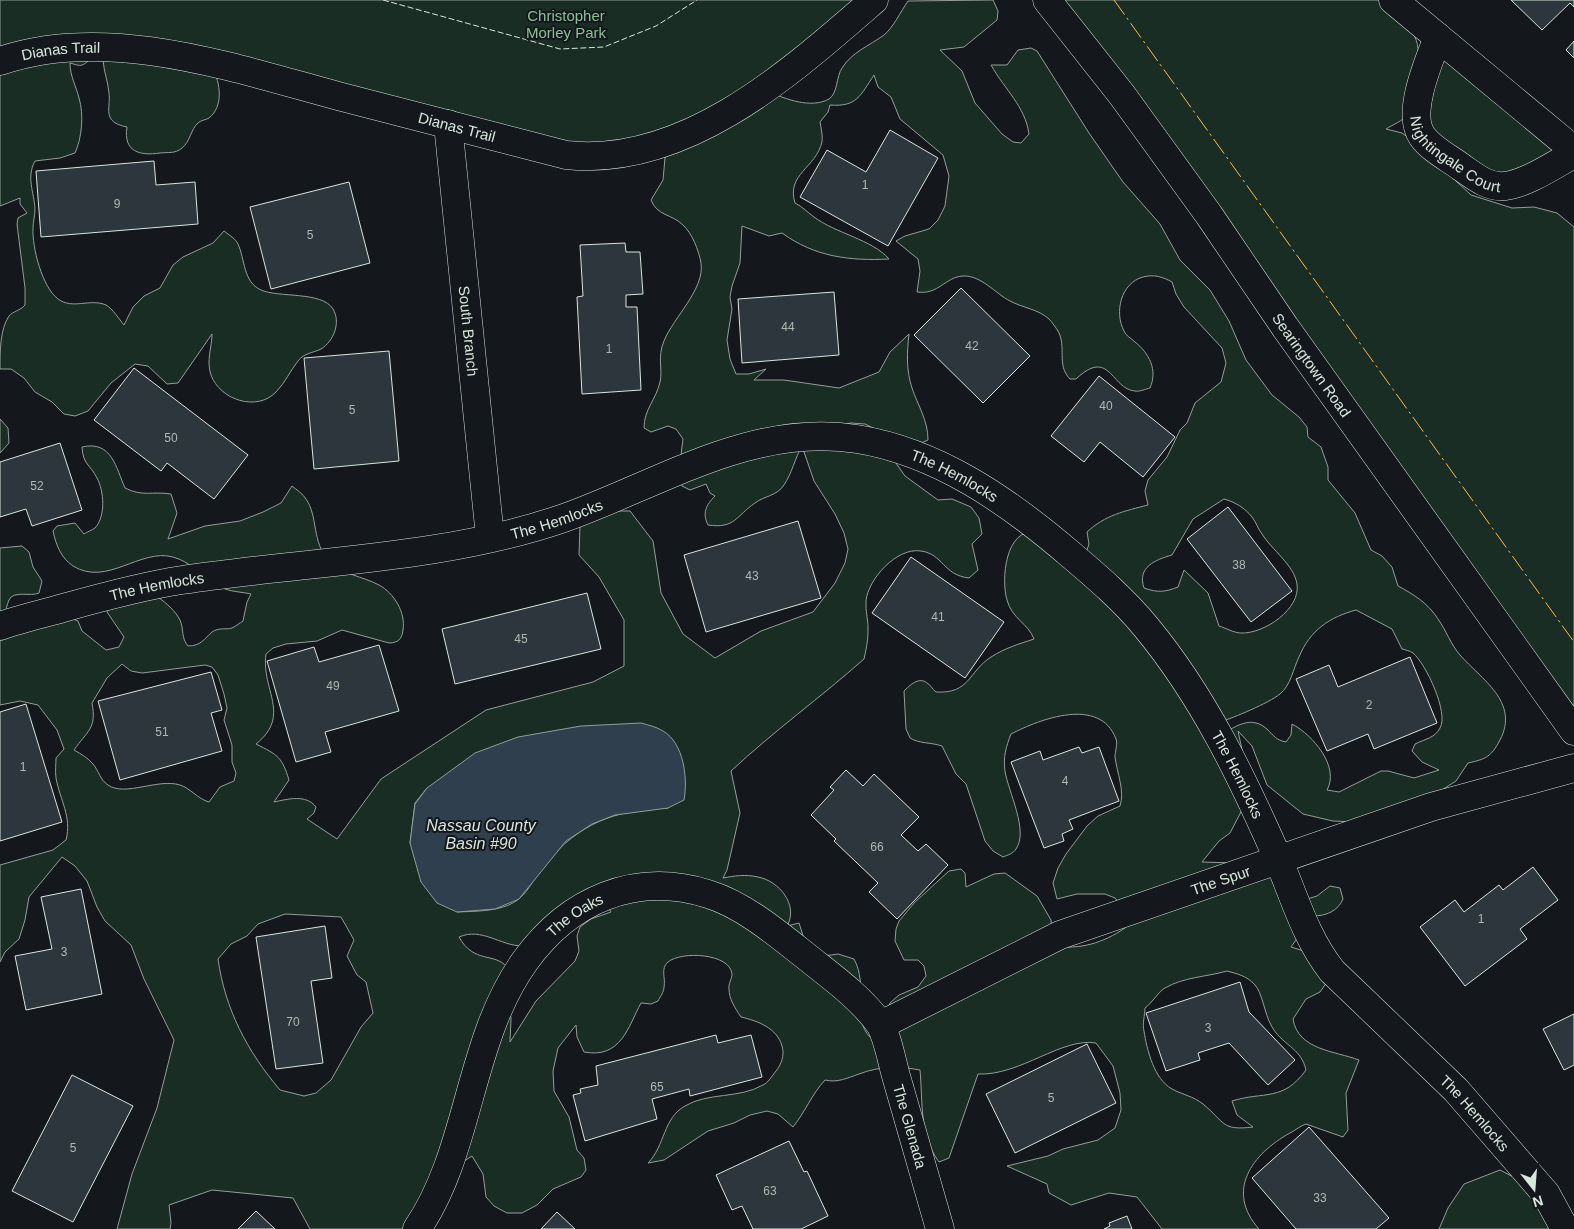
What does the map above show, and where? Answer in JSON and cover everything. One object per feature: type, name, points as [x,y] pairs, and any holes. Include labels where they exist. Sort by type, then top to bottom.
[{"type":"street","name":"Dianas Trail","points":[[0,62],[12,57],[64,49],[128,48],[203,60],[566,155],[600,157],[655,147],[697,128],[752,97],[811,55],[874,0]]},
{"type":"street","name":"Searingtown Road","points":[[1047,0],[1122,95],[1209,214],[1284,327],[1574,731]]},
{"type":"street","points":[[1393,0],[1574,150]]},
{"type":"street","name":"Nightingale Court","points":[[1438,37],[1422,81],[1417,122],[1422,136],[1437,150],[1483,182],[1499,186],[1521,182],[1574,154]]},
{"type":"street","name":"South Branch","points":[[448,124],[490,537]]},
{"type":"street","name":"The Hemlocks","points":[[0,626],[113,594],[180,580],[411,552],[532,528],[564,518],[668,475],[763,441],[804,437],[856,439],[919,456],[977,485],[1034,524],[1095,575],[1146,627],[1214,723],[1278,860],[1308,936],[1319,954],[1332,971],[1456,1090],[1546,1194],[1565,1229]]},
{"type":"street","name":"The Spur","points":[[881,1024],[1060,935],[1431,807],[1574,768]]},
{"type":"street","name":"The Oaks","points":[[417,1229],[442,1182],[479,1060],[506,994],[525,961],[557,924],[584,905],[616,891],[642,887],[671,888],[709,894],[742,910],[793,946],[850,992],[881,1024]]},
{"type":"street","name":"The Glenada","points":[[881,1024],[940,1229]]},
{"type":"green space","name":"Christopher Morley Park","points":[[0,0],[881,0],[769,92],[799,102],[814,103],[822,102],[832,96],[840,72],[846,62],[856,53],[884,35],[894,24],[908,1],[993,0],[998,11],[997,20],[964,47],[940,50],[962,71],[975,103],[1002,134],[1013,142],[1021,143],[1029,134],[1027,124],[1019,106],[991,65],[1007,65],[1018,50],[1031,48],[1037,51],[1089,133],[1123,182],[1160,224],[1180,260],[1210,290],[1229,321],[1246,360],[1272,395],[1299,417],[1307,427],[1308,437],[1321,447],[1328,467],[1328,480],[1355,513],[1371,550],[1382,556],[1392,567],[1398,586],[1420,599],[1430,608],[1457,651],[1487,682],[1502,703],[1505,714],[1505,726],[1497,746],[1491,754],[1468,763],[1456,781],[1415,807],[1355,822],[1333,821],[1303,814],[1267,785],[1252,746],[1238,731],[1245,764],[1242,810],[1230,833],[1219,841],[1202,862],[1235,863],[1279,872],[1307,899],[1317,896],[1330,886],[1340,888],[1343,899],[1338,907],[1327,914],[1313,916],[1291,947],[1304,951],[1327,982],[1320,992],[1306,999],[1293,1019],[1296,1029],[1310,1043],[1319,1048],[1359,1060],[1346,1093],[1348,1130],[1343,1137],[1306,1124],[1276,1142],[1264,1152],[1248,1175],[1244,1187],[1244,1201],[1249,1215],[1259,1229],[1162,1229],[1137,1197],[1109,1193],[1071,1205],[1049,1193],[1047,1184],[1007,1166],[1048,1156],[1063,1149],[1098,1140],[1115,1128],[1121,1110],[1120,1093],[1113,1066],[1096,1043],[1083,1043],[1069,1046],[1009,1069],[994,1073],[978,1074],[949,1158],[939,1162],[928,1141],[925,1129],[920,1070],[897,1067],[874,1069],[838,1080],[825,1080],[793,1127],[778,1114],[767,1111],[750,1115],[734,1123],[708,1131],[664,1160],[648,1163],[658,1149],[672,1118],[678,1111],[694,1102],[744,1092],[763,1085],[778,1069],[783,1056],[783,1049],[776,1034],[760,1023],[741,1017],[729,993],[732,974],[729,967],[714,958],[693,955],[674,958],[668,962],[664,968],[663,993],[658,1001],[651,1004],[641,1003],[627,1031],[615,1046],[607,1051],[597,1053],[584,1052],[577,1037],[576,1025],[558,1048],[553,1071],[554,1091],[569,1117],[577,1150],[584,1158],[586,1170],[581,1177],[553,1189],[537,1205],[522,1213],[507,1213],[494,1206],[486,1197],[483,1174],[472,1156],[455,1167],[417,1229],[310,1229],[293,1198],[212,1190],[169,1205],[170,1229],[117,1229],[132,1174],[157,1108],[174,1040],[144,979],[131,945],[105,921],[97,907],[87,881],[75,866],[62,857],[29,897],[19,939],[5,952],[0,962],[0,865],[53,850],[66,840],[68,824],[56,778],[56,758],[64,749],[57,730],[38,705],[20,701],[0,705],[0,548],[22,546],[29,552],[33,567],[42,581],[39,593],[18,594],[11,597],[4,615],[68,617],[78,621],[82,631],[106,650],[119,647],[124,637],[107,612],[109,597],[145,587],[169,606],[177,615],[181,623],[184,640],[188,646],[192,646],[204,640],[215,630],[232,628],[243,621],[247,602],[251,594],[228,590],[218,586],[187,563],[173,557],[148,558],[111,570],[98,572],[86,571],[69,563],[60,551],[53,531],[57,526],[75,523],[84,534],[95,528],[101,517],[103,503],[99,483],[85,461],[82,447],[92,446],[106,452],[115,464],[125,488],[142,493],[171,494],[177,513],[168,539],[205,526],[240,521],[263,512],[281,503],[292,486],[303,495],[310,506],[317,537],[328,560],[346,572],[379,585],[390,593],[398,604],[403,617],[403,630],[402,636],[395,642],[389,643],[342,630],[317,641],[286,644],[273,648],[266,654],[267,679],[274,712],[272,723],[267,733],[256,744],[269,751],[281,761],[289,780],[274,802],[296,799],[307,800],[316,807],[314,813],[307,819],[337,839],[381,779],[486,710],[593,682],[624,666],[624,620],[599,577],[579,555],[580,526],[600,511],[630,511],[653,541],[661,593],[683,634],[715,658],[761,631],[813,612],[835,583],[845,563],[848,549],[844,533],[835,514],[814,481],[802,446],[781,489],[755,503],[730,523],[717,526],[708,525],[705,513],[709,503],[715,496],[710,493],[706,484],[690,490],[682,486],[679,471],[683,439],[676,429],[668,426],[651,432],[644,428],[646,415],[660,382],[660,358],[664,341],[693,293],[701,273],[699,253],[695,242],[686,228],[679,221],[657,209],[651,200],[663,180],[665,158],[675,148],[614,156],[213,68],[219,87],[219,101],[214,113],[209,118],[198,123],[185,145],[179,150],[146,154],[130,147],[126,135],[127,127],[113,122],[110,118],[103,60],[85,55],[88,61],[83,65],[70,63],[79,98],[82,126],[75,153],[60,158],[35,161],[31,173],[35,209],[34,245],[39,266],[47,286],[58,299],[70,304],[100,303],[106,305],[124,325],[133,307],[144,296],[160,288],[173,265],[183,257],[213,243],[224,231],[237,242],[245,270],[255,286],[269,292],[320,300],[327,303],[333,309],[336,320],[335,331],[326,346],[300,358],[282,385],[268,398],[249,402],[231,397],[222,391],[211,375],[209,359],[212,334],[178,383],[167,384],[148,366],[135,364],[111,383],[88,411],[75,416],[64,414],[52,402],[35,392],[24,378],[11,369],[0,369],[1,341],[6,321],[11,314],[25,305],[25,288],[17,224],[18,218],[27,213],[20,204],[20,198],[0,206]],"holes":[[[874,75],[878,87],[891,97],[900,119],[943,155],[949,176],[945,206],[938,220],[929,229],[905,236],[896,241],[918,259],[920,271],[917,292],[931,291],[957,277],[970,276],[976,278],[1010,301],[1040,313],[1049,319],[1061,337],[1063,368],[1070,379],[1076,379],[1087,370],[1096,367],[1103,368],[1127,389],[1138,391],[1150,388],[1153,375],[1151,362],[1140,346],[1125,333],[1121,323],[1120,307],[1125,292],[1135,280],[1147,276],[1158,276],[1172,282],[1176,294],[1184,307],[1222,348],[1226,363],[1221,382],[1195,403],[1187,423],[1180,430],[1167,457],[1148,480],[1145,491],[1148,505],[1116,514],[1094,526],[1087,532],[1089,544],[1087,550],[1055,537],[1036,532],[1026,533],[1018,538],[1012,546],[1005,569],[1007,600],[1012,612],[1028,629],[1034,639],[991,657],[977,669],[968,681],[956,689],[947,692],[936,692],[924,681],[918,681],[914,682],[904,691],[906,729],[910,738],[942,746],[956,774],[966,784],[985,841],[993,851],[1003,857],[1015,850],[1020,832],[1004,766],[1005,752],[1011,734],[1037,722],[1068,715],[1083,715],[1097,718],[1108,726],[1117,741],[1115,757],[1122,794],[1120,806],[1098,816],[1087,826],[1066,854],[1058,868],[1053,883],[1057,899],[1077,894],[1105,894],[1115,898],[1128,912],[1125,928],[1108,938],[1091,944],[1073,947],[1053,946],[1051,920],[1037,896],[1005,873],[994,874],[966,887],[965,873],[961,869],[949,871],[915,902],[899,921],[896,929],[895,941],[904,960],[918,960],[924,966],[926,976],[918,987],[899,995],[890,1003],[880,1028],[870,1037],[864,1029],[862,1021],[860,980],[854,959],[838,954],[824,956],[806,945],[799,923],[787,926],[790,918],[789,902],[773,883],[753,876],[723,878],[727,870],[740,813],[731,771],[864,659],[868,628],[866,601],[868,592],[878,574],[894,559],[912,551],[921,551],[934,556],[948,569],[960,576],[969,578],[978,570],[972,544],[982,534],[979,518],[971,507],[952,499],[938,500],[905,476],[893,459],[832,427],[851,423],[865,424],[912,447],[928,440],[925,420],[912,388],[909,374],[907,354],[909,334],[890,352],[879,372],[839,388],[784,380],[754,380],[766,369],[749,374],[736,374],[730,359],[727,340],[732,309],[730,297],[740,263],[742,226],[769,236],[782,233],[807,247],[833,256],[860,259],[889,259],[882,252],[832,228],[814,217],[795,203],[793,193],[798,178],[819,151],[822,142],[820,122],[828,112],[830,105],[852,102],[861,94]],[[1224,499],[1240,506],[1252,517],[1266,540],[1292,570],[1297,584],[1297,593],[1287,611],[1270,625],[1250,632],[1236,632],[1219,626],[1208,593],[1184,570],[1178,587],[1161,591],[1144,588],[1142,581],[1145,570],[1159,559],[1172,555],[1193,519]],[[1356,610],[1392,629],[1402,649],[1413,653],[1424,667],[1435,689],[1442,721],[1440,728],[1435,734],[1415,744],[1412,751],[1422,762],[1439,770],[1414,778],[1381,771],[1339,792],[1327,790],[1330,772],[1322,752],[1308,736],[1292,724],[1291,735],[1286,742],[1277,739],[1261,725],[1249,722],[1232,728],[1221,735],[1220,722],[1260,706],[1275,698],[1284,690],[1309,639],[1322,626],[1338,616]],[[122,664],[131,671],[142,673],[205,665],[212,667],[218,675],[227,708],[224,720],[232,745],[232,762],[236,773],[234,781],[220,787],[209,802],[201,799],[184,786],[171,783],[123,789],[108,785],[103,781],[91,762],[74,750],[87,734],[92,724],[92,703],[107,678]],[[427,788],[668,808],[649,809],[615,816],[599,821],[585,829],[558,850],[545,864],[520,898],[514,903],[490,910],[457,912],[410,843],[415,803]],[[605,903],[611,912],[591,919],[580,927],[577,936],[579,951],[575,961],[536,1001],[510,1042],[511,1018],[506,994],[507,967],[496,960],[471,951],[459,937],[475,934],[483,935],[523,946]],[[285,914],[341,917],[354,940],[347,956],[357,975],[366,982],[373,1013],[361,1027],[331,1080],[316,1093],[304,1096],[280,1090],[257,1060],[239,1029],[226,995],[218,959],[231,944],[247,936],[258,924]],[[1227,971],[1246,977],[1255,985],[1260,993],[1267,1016],[1275,1032],[1300,1056],[1303,1062],[1306,1070],[1289,1087],[1272,1094],[1232,1101],[1237,1115],[1253,1127],[1235,1128],[1224,1124],[1199,1101],[1172,1089],[1166,1084],[1160,1078],[1152,1063],[1143,1025],[1145,1008],[1165,988],[1172,984]]]},
{"type":"green space","points":[[1057,0],[1381,0],[1412,32],[1419,54],[1414,97],[1408,113],[1403,119],[1386,129],[1402,133],[1443,163],[1455,180],[1471,195],[1512,208],[1534,207],[1557,213],[1574,227],[1574,731]]},
{"type":"green space","points":[[1441,46],[1564,151],[1502,179],[1427,128]]},
{"type":"green space","points":[[0,419],[8,428],[9,443],[0,453]]},
{"type":"green space","points":[[1500,1170],[1546,1194],[1565,1229],[1439,1229],[1448,1208],[1464,1184]]},
{"type":"water","name":"Nassau County Basin #90","points":[[641,723],[663,731],[676,744],[685,772],[684,800],[668,808],[615,815],[592,824],[566,841],[519,899],[495,909],[457,912],[437,903],[421,882],[410,843],[415,804],[427,788],[475,753],[518,737],[581,726]]},
{"type":"building","points":[[1511,0],[1574,0],[1574,7],[1570,3],[1542,30]]},
{"type":"building","points":[[1574,41],[1574,58],[1566,50]]},
{"type":"building","points":[[890,130],[938,158],[888,246],[800,197],[827,150],[866,172]]},
{"type":"building","points":[[154,161],[156,185],[195,182],[198,224],[41,237],[36,171]]},
{"type":"building","points":[[349,182],[370,263],[271,289],[250,207]]},
{"type":"building","points":[[625,243],[626,252],[640,252],[643,294],[626,295],[626,307],[637,307],[641,390],[582,394],[577,297],[583,296],[580,245]]},
{"type":"building","points":[[961,288],[1030,356],[983,403],[914,335]]},
{"type":"building","points":[[834,292],[839,355],[742,363],[738,299]]},
{"type":"building","points":[[389,351],[399,461],[314,469],[304,358]]},
{"type":"building","points":[[134,368],[248,455],[214,499],[167,463],[161,471],[94,420]]},
{"type":"building","points":[[1099,376],[1175,437],[1143,477],[1100,442],[1084,462],[1051,436]]},
{"type":"building","points":[[60,443],[82,510],[32,526],[26,509],[0,517],[0,462]]},
{"type":"building","points":[[1228,507],[1292,591],[1251,622],[1187,539]]},
{"type":"building","points":[[798,521],[821,598],[706,632],[684,555]]},
{"type":"building","points":[[911,557],[1004,622],[965,678],[872,613]]},
{"type":"building","points":[[587,593],[601,649],[455,684],[442,629]]},
{"type":"building","points":[[379,645],[399,711],[325,732],[331,752],[296,762],[267,661],[314,647],[319,662]]},
{"type":"building","points":[[1410,657],[1437,723],[1374,749],[1368,734],[1327,751],[1296,679],[1329,665],[1338,687]]},
{"type":"building","points":[[211,672],[222,710],[211,713],[222,751],[120,780],[98,701]]},
{"type":"building","points":[[26,704],[62,822],[0,841],[0,712]]},
{"type":"building","points":[[1079,747],[1082,753],[1099,747],[1119,801],[1069,820],[1073,829],[1062,834],[1064,841],[1044,848],[1011,762],[1040,751],[1043,760]]},
{"type":"building","points":[[846,770],[863,786],[874,774],[919,817],[901,835],[918,851],[926,844],[948,865],[897,919],[869,892],[878,883],[834,841],[836,839],[811,815],[834,790],[830,787]]},
{"type":"building","points":[[1533,867],[1558,900],[1520,929],[1527,939],[1465,986],[1420,927],[1455,900],[1464,912],[1499,885],[1503,890]]},
{"type":"building","points":[[81,889],[102,994],[26,1010],[15,956],[52,949],[41,897]]},
{"type":"building","points":[[325,926],[332,978],[311,981],[323,1063],[276,1069],[256,937]]},
{"type":"building","points":[[1240,982],[1249,1012],[1295,1060],[1268,1085],[1229,1043],[1198,1053],[1200,1060],[1166,1071],[1146,1013]]},
{"type":"building","points":[[1574,1014],[1574,1065],[1564,1070],[1543,1029]]},
{"type":"building","points":[[716,1035],[718,1043],[751,1035],[762,1077],[690,1096],[689,1089],[652,1099],[657,1119],[585,1141],[573,1095],[581,1093],[580,1089],[598,1085],[596,1066]]},
{"type":"building","points":[[1087,1044],[1116,1103],[1015,1153],[986,1094]]},
{"type":"building","points":[[72,1075],[133,1106],[73,1222],[12,1191]]},
{"type":"building","points":[[1309,1127],[1389,1218],[1376,1229],[1296,1229],[1252,1178]]},
{"type":"building","points":[[789,1141],[804,1172],[807,1171],[828,1216],[801,1229],[753,1229],[742,1206],[732,1210],[716,1175]]},
{"type":"building","points":[[256,1211],[275,1229],[238,1229]]},
{"type":"building","points":[[557,1212],[575,1229],[541,1229]]},
{"type":"building","points":[[1127,1216],[1132,1229],[1104,1229],[1110,1226],[1109,1223]]},
{"type":"fence","points":[[383,0],[560,49],[604,47],[656,26],[697,0]]},
{"type":"power","points":[[1114,0],[1574,642]]}]
